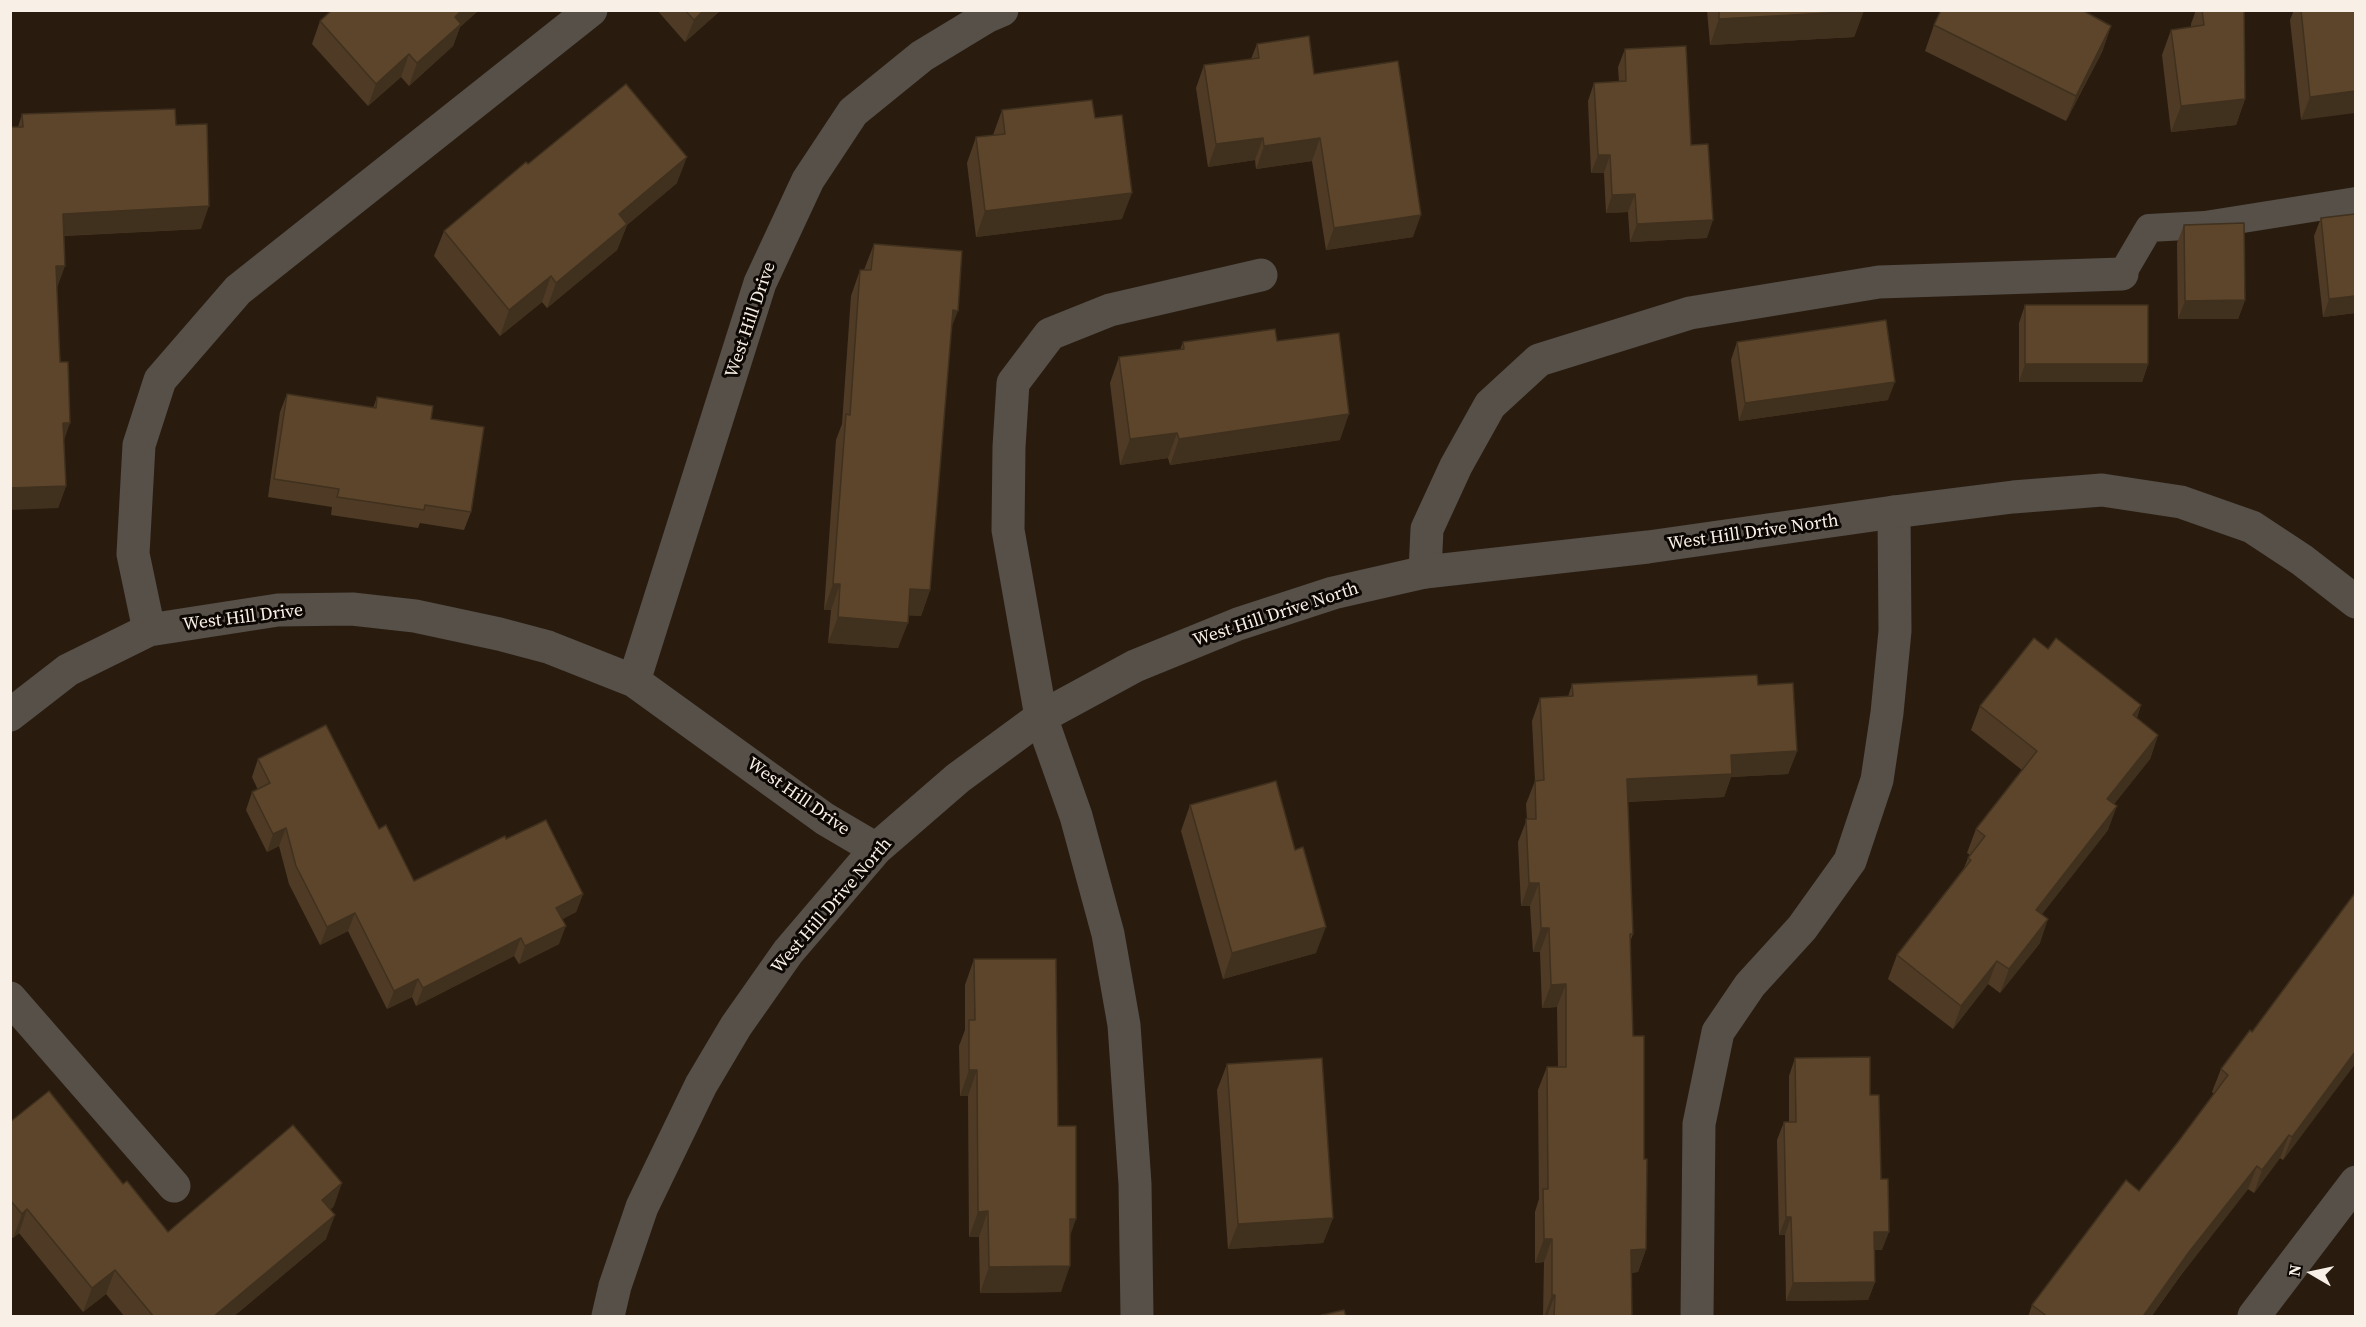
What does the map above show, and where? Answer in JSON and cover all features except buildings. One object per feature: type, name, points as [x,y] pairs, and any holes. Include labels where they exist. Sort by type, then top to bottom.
[{"type":"street","points":[[149,630],[133,554],[140,445],[160,380],[238,290],[591,10]]},
{"type":"street","name":"West Hill Drive","points":[[634,681],[760,283],[808,180],[853,112],[922,56],[987,16],[1002,10]]},
{"type":"street","points":[[1425,572],[1426,529],[1456,466],[1490,405],[1539,360],[1690,313],[1879,282],[2122,274]]},
{"type":"street","points":[[1137,1317],[1135,1184],[1124,1025],[1105,923],[1076,816],[1041,717],[1008,530],[1009,447],[1014,383],[1050,334],[1110,310],[1261,275]]},
{"type":"street","name":"West Hill Drive North","points":[[608,1317],[615,1286],[642,1207],[701,1085],[736,1026],[788,951],[876,849],[958,778],[1041,717],[1135,666],[1238,624],[1333,593],[1425,572],[1648,548],[2013,497],[2102,490],[2181,502],[2252,526],[2302,560],[2355,602]]},
{"type":"street","points":[[1697,1317],[1699,1124],[1718,1032],[1750,985],[1802,928],[1850,861],[1877,780],[1887,713],[1895,631],[1894,512]]},
{"type":"street","name":"West Hill Drive","points":[[10,715],[68,670],[149,630],[278,610],[352,609],[416,616],[499,634],[548,648],[634,681],[825,819],[876,849]]},
{"type":"street","points":[[10,998],[174,1186]]},
{"type":"street","points":[[2254,1317],[2351,1199]]},
{"type":"lane","points":[[2122,274],[2149,228],[2205,225],[2355,201]]}]
